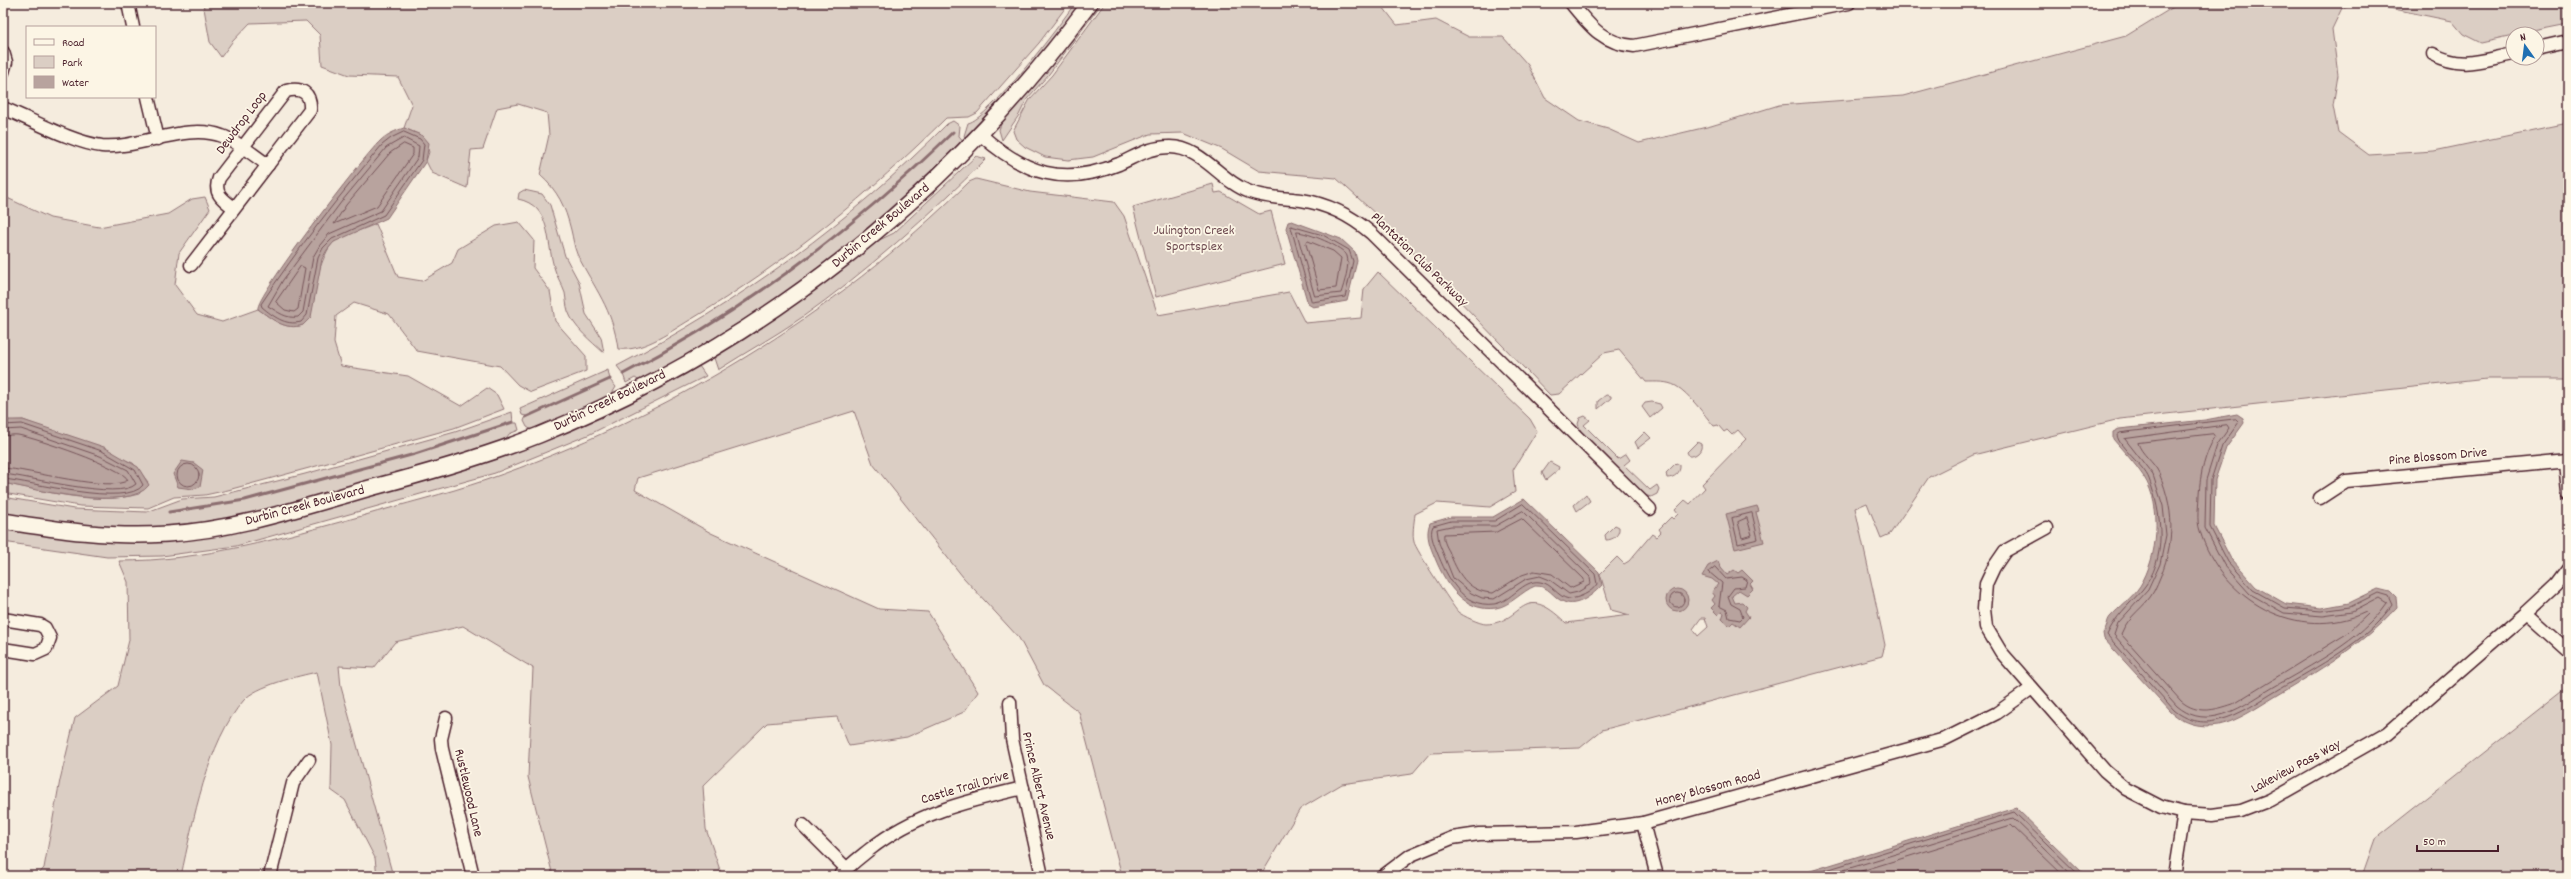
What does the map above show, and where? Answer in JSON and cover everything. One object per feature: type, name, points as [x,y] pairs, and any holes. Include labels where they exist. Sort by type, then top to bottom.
[{"type":"street","points":[[128,3],[133,26]]},
{"type":"street","name":"Durbin Creek Boulevard","points":[[3,520],[99,534],[168,534],[200,531],[263,518],[442,469],[538,435],[649,384],[741,332],[788,301],[876,233],[919,195],[981,135],[1028,82],[1090,3]]},
{"type":"street","points":[[1571,3],[1600,36],[1621,45],[1634,46],[1825,5],[1849,3]]},
{"type":"street","points":[[2545,46],[2568,42]]},
{"type":"street","points":[[3,52],[6,62],[3,72]]},
{"type":"street","points":[[2433,54],[2447,62],[2466,64],[2505,56]]},
{"type":"street","name":"Dewdrop Loop","points":[[191,265],[310,110],[309,97],[305,92],[294,89],[286,91],[219,178],[216,185],[222,198],[234,208]]},
{"type":"street","points":[[148,98],[158,139]]},
{"type":"street","points":[[3,108],[86,142],[100,146],[125,145],[194,132],[208,132],[221,135],[268,165]]},
{"type":"street","name":"Plantation Club Parkway","points":[[981,135],[997,149],[1022,165],[1041,172],[1061,176],[1080,175],[1101,170],[1152,148],[1178,147],[1198,156],[1234,185],[1250,192],[1271,198],[1316,203],[1348,215],[1371,233],[1650,509]]},
{"type":"street","points":[[2566,460],[2568,494]]},
{"type":"street","name":"Pine Blossom Drive","points":[[2320,498],[2346,480],[2566,460]]},
{"type":"street","name":"Lakeview Pass Way","points":[[2047,528],[2006,551],[1994,567],[1986,590],[1984,609],[1986,627],[2001,652],[2094,759],[2126,789],[2162,807],[2184,813],[2212,814],[2241,811],[2270,800],[2388,733],[2556,585],[2568,569]]},
{"type":"street","points":[[2526,612],[2568,651]]},
{"type":"street","points":[[3,622],[40,625],[45,628],[50,638],[46,649],[35,654],[3,649]]},
{"type":"street","name":"Honey Blossom Road","points":[[1383,876],[1411,855],[1452,838],[1479,834],[1576,832],[1643,823],[1945,739],[1997,713],[2032,688]]},
{"type":"street","name":"Prince Albert Avenue","points":[[1010,702],[1012,739],[1042,876]]},
{"type":"street","name":"Rustlewood Lane","points":[[446,718],[441,739],[442,749],[472,876]]},
{"type":"street","points":[[270,876],[293,784],[309,760]]},
{"type":"street","name":"Castle Trail Drive","points":[[843,872],[883,839],[911,821],[966,801],[1023,788]]},
{"type":"street","points":[[2174,876],[2184,813]]},
{"type":"street","points":[[1643,823],[1657,876]]},
{"type":"street","points":[[803,825],[843,872]]},
{"type":"green space","points":[[203,3],[1069,3],[1039,43],[977,113],[969,117],[946,118],[857,200],[763,273],[668,334],[648,344],[638,347],[618,349],[616,335],[607,310],[577,254],[569,221],[563,206],[552,187],[540,175],[549,135],[547,113],[518,104],[497,108],[483,149],[471,150],[467,188],[432,173],[426,161],[429,152],[423,136],[404,128],[412,105],[398,77],[349,75],[322,65],[320,35],[306,21],[250,23],[232,42],[221,57],[210,42]]},
{"type":"green space","points":[[1075,3],[1082,3],[1039,59],[967,139],[964,136],[968,123],[978,118],[991,106],[1024,70]]},
{"type":"green space","points":[[1096,3],[1102,3],[1049,74],[1027,99],[1019,115],[1002,140],[999,130],[1002,121]]},
{"type":"green space","points":[[1105,3],[1382,3],[1383,7],[1397,25],[1436,20],[1469,37],[1503,37],[1528,65],[1545,98],[1579,121],[1608,129],[1639,143],[1711,126],[1779,105],[1903,96],[2126,36],[2180,3],[2354,3],[2342,8],[2332,29],[2338,75],[2333,106],[2338,132],[2369,155],[2434,151],[2568,123],[2568,379],[2487,379],[2120,419],[1973,455],[1929,477],[1890,534],[1881,538],[1867,503],[1855,508],[1885,645],[1882,656],[1602,730],[1580,748],[1430,753],[1412,774],[1342,784],[1300,809],[1260,876],[1122,876],[1079,712],[1044,685],[1019,638],[963,577],[873,464],[854,411],[638,478],[635,490],[711,533],[879,609],[928,612],[978,692],[964,712],[907,737],[849,746],[837,717],[767,723],[703,786],[706,829],[722,876],[553,876],[528,777],[533,668],[463,626],[395,642],[374,668],[339,666],[341,687],[393,876],[377,876],[375,858],[345,800],[331,790],[332,745],[317,672],[278,682],[258,690],[244,700],[231,717],[220,738],[203,784],[196,808],[181,876],[37,876],[44,868],[60,780],[75,718],[118,686],[129,640],[128,582],[119,561],[150,560],[211,553],[272,540],[440,494],[486,480],[553,455],[618,426],[682,394],[744,358],[804,319],[862,276],[917,231],[969,182],[976,179],[1030,192],[1114,202],[1124,216],[1158,315],[1289,292],[1305,323],[1361,318],[1364,289],[1378,272],[1530,419],[1537,431],[1513,470],[1515,492],[1490,507],[1437,503],[1415,514],[1413,539],[1416,547],[1455,608],[1467,618],[1486,624],[1499,622],[1523,607],[1531,604],[1540,604],[1551,610],[1566,623],[1630,615],[1611,610],[1600,574],[1617,557],[1624,564],[1629,561],[1652,534],[1656,537],[1661,532],[1659,529],[1671,517],[1673,519],[1678,514],[1675,510],[1685,500],[1690,504],[1705,488],[1702,484],[1746,439],[1738,430],[1732,435],[1727,430],[1724,432],[1718,425],[1714,426],[1691,399],[1681,389],[1673,384],[1646,382],[1619,350],[1604,353],[1559,394],[1550,395],[1379,217],[1336,178],[1259,171],[1222,149],[1183,133],[1150,134],[1093,157],[1068,160],[1045,157],[1025,147],[1016,139],[1013,131],[1030,99],[1052,75]],"holes":[[[1701,618],[1705,618],[1708,627],[1698,636],[1693,629]]]},
{"type":"green space","points":[[2365,3],[2568,3],[2568,23],[2545,28],[2545,26],[2505,26],[2505,38],[2481,43],[2463,34],[2452,21]]},
{"type":"green space","points":[[953,121],[960,126],[959,136],[965,143],[866,233],[812,274],[728,330],[640,381],[635,378],[626,383],[623,374],[617,366],[707,315],[792,258],[872,194],[947,124]]},
{"type":"green space","points":[[976,156],[986,159],[920,222],[874,262],[801,318],[718,370],[714,358],[721,350],[871,244],[894,233]]},
{"type":"green space","name":"Julington Creek Sportsplex","points":[[1213,184],[1215,193],[1221,192],[1259,214],[1271,211],[1285,264],[1156,297],[1133,207]]},
{"type":"green space","points":[[524,190],[542,194],[550,205],[565,256],[579,282],[586,314],[601,337],[604,353],[583,334],[574,323],[567,309],[565,293],[555,270],[546,226],[542,217],[537,209],[529,203],[518,199],[519,193]]},
{"type":"green space","points":[[3,196],[50,218],[99,227],[168,214],[192,199],[205,197],[210,209],[179,253],[175,285],[197,315],[222,322],[258,309],[279,323],[290,326],[303,325],[320,268],[329,248],[334,242],[343,237],[376,224],[398,277],[422,281],[452,263],[458,249],[496,226],[519,222],[534,240],[533,268],[550,291],[555,321],[586,356],[586,371],[531,392],[518,385],[500,366],[417,351],[389,314],[354,303],[336,316],[334,343],[341,366],[408,376],[461,406],[487,388],[497,395],[504,409],[454,428],[357,455],[228,490],[205,495],[174,497],[148,508],[80,506],[3,493],[3,483],[88,498],[123,497],[139,494],[148,482],[133,463],[23,420],[3,421]]},
{"type":"green space","points":[[699,366],[706,376],[588,435],[495,473],[236,546],[162,556],[107,557],[3,542],[3,526],[123,541],[411,483]]},
{"type":"green space","points":[[608,370],[610,380],[616,387],[611,395],[532,430],[527,427],[524,421],[526,416],[522,415],[520,409]]},
{"type":"green space","points":[[1606,395],[1611,396],[1611,398],[1598,409],[1598,401]]},
{"type":"green space","points":[[1652,402],[1660,404],[1662,408],[1650,418],[1642,407],[1645,403]]},
{"type":"green space","points":[[512,412],[513,423],[517,423],[519,430],[509,434],[505,440],[384,478],[256,513],[200,525],[163,528],[122,528],[83,525],[3,514],[3,497],[74,509],[147,512],[182,499],[214,497],[305,474],[455,432]]},
{"type":"green space","points":[[1585,416],[1590,420],[1584,425],[1618,459],[1626,454],[1630,460],[1624,465],[1650,490],[1657,485],[1659,489],[1657,494],[1651,497],[1644,495],[1582,434],[1578,424],[1580,418]]},
{"type":"green space","points":[[1645,432],[1651,438],[1638,448],[1635,442]]},
{"type":"green space","points":[[1697,442],[1701,444],[1700,451],[1694,456],[1689,456],[1687,452]]},
{"type":"green space","points":[[1550,462],[1559,467],[1558,470],[1546,480],[1542,473]]},
{"type":"green space","points":[[1676,463],[1680,465],[1678,473],[1667,478],[1666,473]]},
{"type":"green space","points":[[1586,494],[1590,501],[1577,511],[1574,505]]},
{"type":"green space","points":[[1615,525],[1619,527],[1617,535],[1606,540],[1605,535]]},
{"type":"green space","points":[[2567,687],[2568,876],[2362,876],[2375,839]]},
{"type":"water","points":[[404,128],[423,136],[429,143],[426,161],[387,218],[334,242],[327,250],[322,259],[311,317],[303,325],[285,325],[268,317],[258,309],[261,299],[273,280],[312,226],[370,152],[391,133]]},
{"type":"water","points":[[1292,221],[1341,239],[1355,252],[1357,261],[1347,301],[1313,307],[1308,304],[1286,228],[1288,222]]},
{"type":"water","points":[[2237,414],[2243,418],[2244,423],[2226,448],[2215,480],[2214,526],[2231,559],[2256,587],[2286,604],[2321,608],[2349,603],[2378,589],[2390,592],[2396,598],[2397,607],[2354,646],[2306,678],[2240,717],[2219,725],[2205,726],[2182,720],[2171,712],[2104,639],[2103,633],[2110,617],[2137,590],[2146,574],[2151,561],[2156,532],[2156,517],[2150,489],[2144,477],[2133,462],[2113,439],[2113,432],[2119,429],[2205,420]]},
{"type":"water","points":[[23,420],[104,447],[138,467],[149,485],[138,493],[122,497],[102,498],[57,494],[3,483],[3,421]]},
{"type":"water","points":[[182,461],[194,463],[203,470],[200,487],[193,489],[178,487],[173,474]]},
{"type":"water","points":[[1524,499],[1599,572],[1602,585],[1590,596],[1580,602],[1574,603],[1564,602],[1544,588],[1535,586],[1501,607],[1485,608],[1474,606],[1457,594],[1450,586],[1439,568],[1429,540],[1428,532],[1430,523],[1451,517],[1493,517]]},
{"type":"water","points":[[1757,506],[1759,511],[1756,512],[1764,542],[1735,549],[1726,514]]},
{"type":"water","points":[[1718,561],[1721,568],[1727,575],[1734,570],[1738,573],[1742,570],[1753,581],[1750,584],[1753,589],[1747,595],[1739,590],[1732,596],[1735,603],[1742,602],[1747,607],[1745,611],[1749,617],[1740,627],[1733,622],[1729,626],[1722,619],[1724,613],[1721,612],[1718,615],[1711,608],[1715,604],[1712,600],[1715,596],[1712,592],[1718,584],[1712,579],[1702,576],[1708,566]]},
{"type":"water","points":[[1677,589],[1685,592],[1688,600],[1685,608],[1677,611],[1669,608],[1666,600],[1669,592]]},
{"type":"water","points":[[2016,808],[2085,875],[1794,876]]},
{"type":"waterway","points":[[623,374],[713,323],[797,265],[838,234],[877,201],[953,132]]},
{"type":"waterway","points":[[526,417],[610,379]]},
{"type":"waterway","points":[[169,512],[245,500],[415,454],[513,422]]}]
